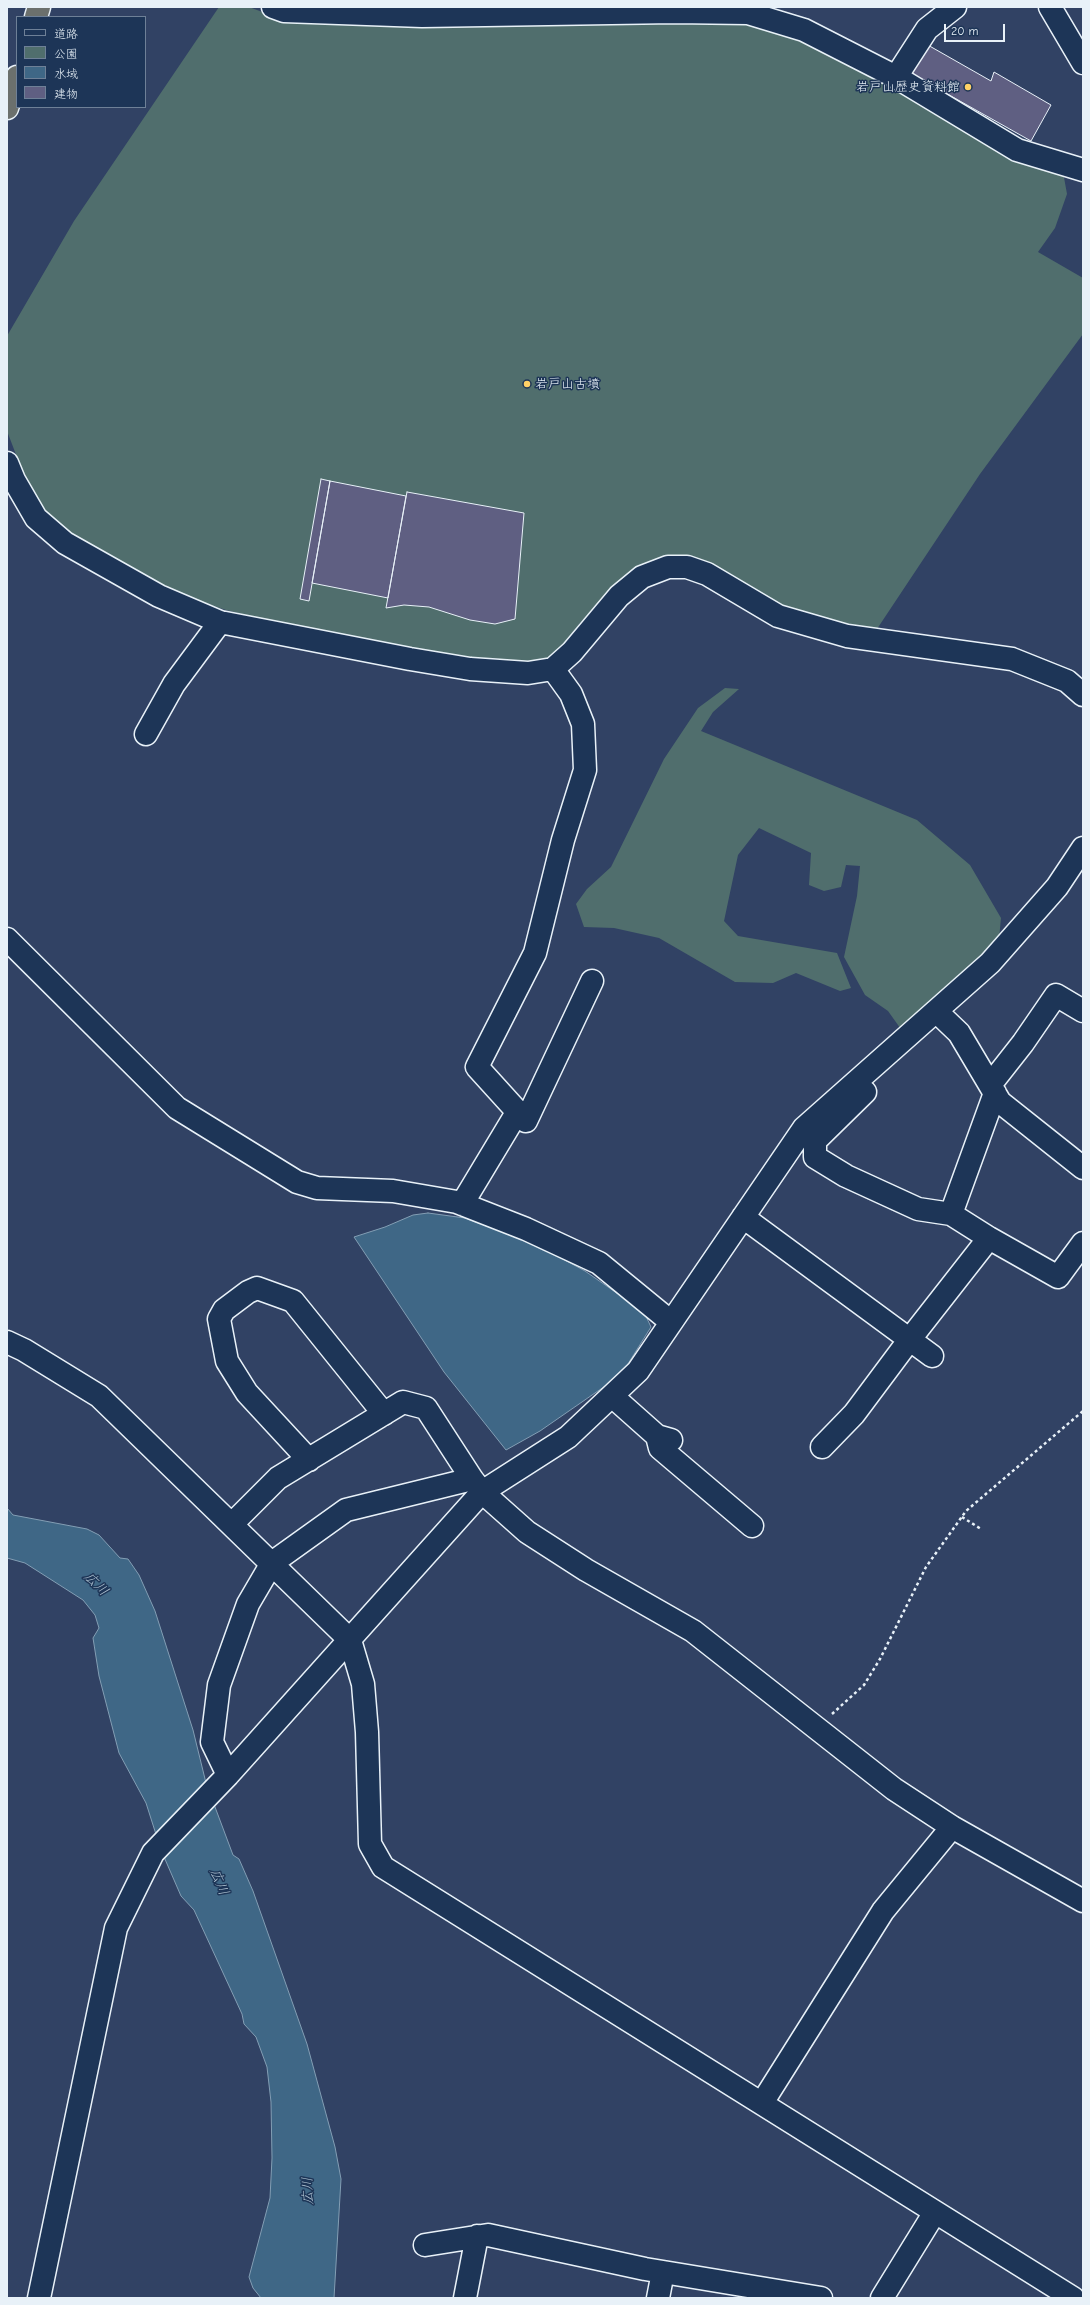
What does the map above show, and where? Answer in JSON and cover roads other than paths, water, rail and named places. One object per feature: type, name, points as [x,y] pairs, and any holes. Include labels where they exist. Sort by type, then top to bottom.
[{"type":"highway","points":[[7,108],[16,80]]},
{"type":"street","points":[[272,7],[284,10],[422,16],[674,12],[748,13],[804,30],[896,77],[1017,150],[1083,170]]},
{"type":"street","points":[[896,77],[927,29],[954,7]]},
{"type":"street","points":[[1050,7],[1083,63]]},
{"type":"street","points":[[7,463],[14,480],[36,518],[65,543],[159,596],[220,622],[470,669],[528,673],[553,669],[572,652],[619,596],[642,577],[668,568],[687,567],[707,574],[778,616],[847,636],[1012,659],[1067,681],[1083,695]]},
{"type":"street","points":[[146,734],[174,684],[220,622]]},
{"type":"street","points":[[553,669],[571,694],[583,724],[585,770],[563,840],[535,953],[477,1067],[526,1120],[592,981]]},
{"type":"street","points":[[223,1780],[212,1742],[219,1685],[248,1604],[272,1563],[346,1510],[477,1486],[568,1437],[638,1371],[804,1128],[990,963],[1057,887],[1083,848]]},
{"type":"street","points":[[7,939],[177,1108],[297,1182],[317,1188],[393,1190],[462,1204],[526,1229],[599,1263],[671,1322]]},
{"type":"street","points":[[951,1214],[992,1089],[1056,995],[1083,1011]]},
{"type":"street","points":[[936,1011],[959,1033],[1000,1102],[1083,1168]]},
{"type":"street","points":[[904,1039],[912,1048],[815,1140],[815,1157],[846,1176],[918,1209],[951,1214],[989,1238],[1058,1276],[1083,1243]]},
{"type":"street","points":[[462,1204],[518,1111]]},
{"type":"street","points":[[742,1218],[932,1356]]},
{"type":"street","points":[[822,1447],[854,1414],[910,1339],[989,1238]]},
{"type":"street","points":[[308,1460],[247,1393],[227,1361],[219,1319],[224,1310],[248,1292],[257,1288],[293,1301],[384,1414]]},
{"type":"street","points":[[7,1342],[24,1350],[99,1396],[350,1640],[363,1684],[367,1732],[370,1844],[383,1867],[1073,2298]]},
{"type":"street","points":[[612,1396],[666,1439],[660,1448],[752,1526]]},
{"type":"street","points":[[232,1524],[278,1478],[403,1402],[426,1408],[477,1486],[528,1532],[586,1570],[693,1631],[894,1789],[952,1827],[1083,1901]]},
{"type":"street","points":[[39,2298],[116,1928],[153,1853],[223,1780],[350,1640],[477,1486]]},
{"type":"street","points":[[762,2103],[883,1912],[952,1827]]},
{"type":"street","points":[[882,2298],[935,2212]]},
{"type":"street","points":[[425,2245],[488,2234],[663,2272],[822,2298]]},
{"type":"street","points":[[465,2298],[477,2236]]},
{"type":"street","points":[[658,2298],[663,2272]]},
{"type":"water","points":[[428,1213],[465,1218],[535,1244],[585,1271],[644,1312],[651,1327],[621,1375],[540,1431],[506,1450],[444,1372],[354,1237],[385,1227],[413,1215]]},
{"type":"water","name":"広川","points":[[7,1508],[13,1515],[87,1529],[99,1535],[120,1558],[128,1559],[139,1575],[155,1611],[193,1730],[206,1783],[233,1855],[239,1859],[253,1891],[307,2044],[335,2147],[341,2179],[334,2298],[261,2298],[253,2288],[249,2277],[270,2198],[272,2158],[271,2102],[267,2067],[256,2037],[244,2024],[242,2014],[194,1910],[181,1896],[161,1850],[146,1803],[119,1753],[99,1676],[93,1638],[99,1628],[95,1615],[83,1600],[25,1563],[7,1558]]},
{"type":"place","name":"岩戸山歴史資料館","points":[[968,87]]},
{"type":"place","name":"岩戸山古墳","points":[[527,384]]}]
